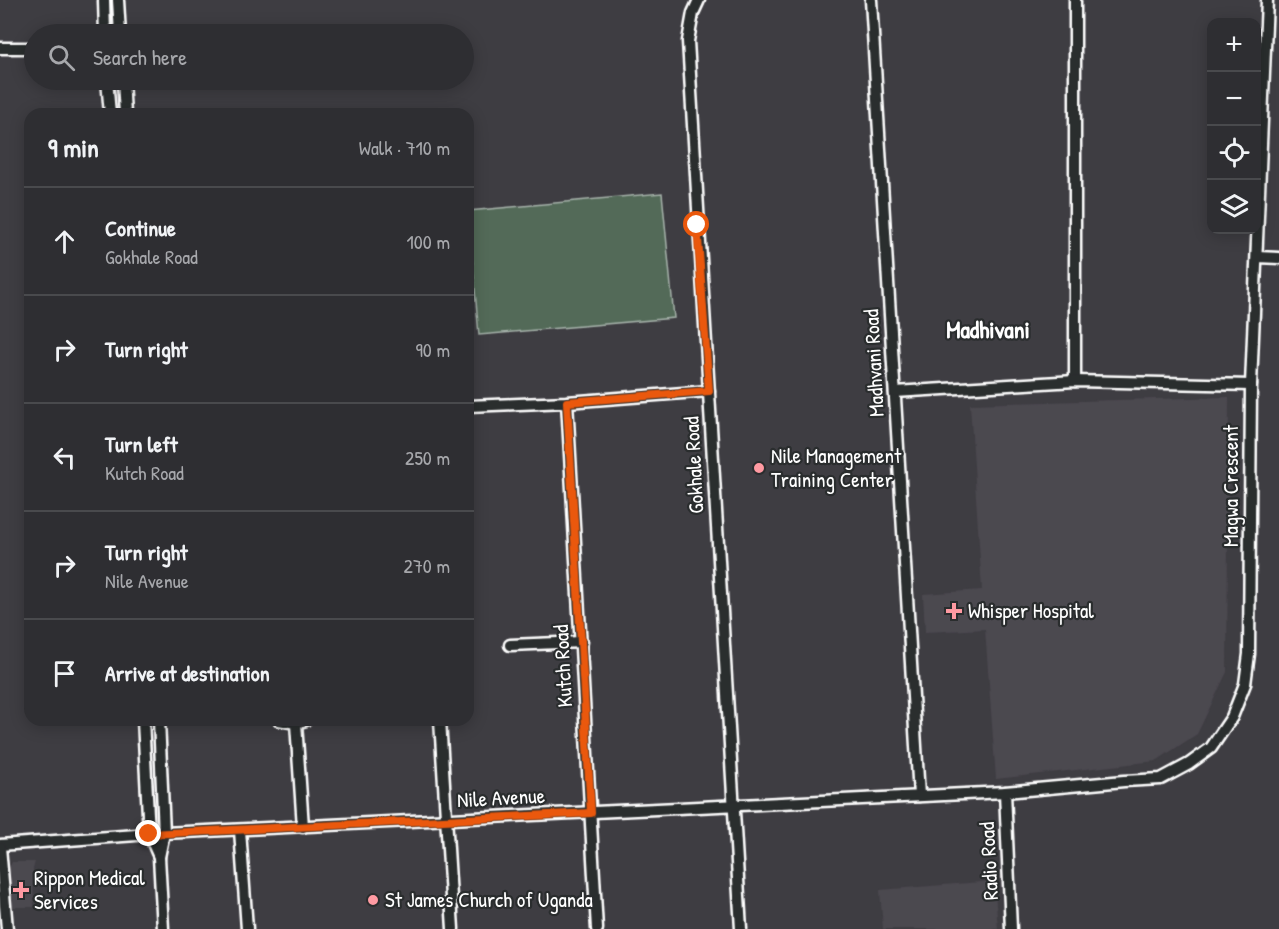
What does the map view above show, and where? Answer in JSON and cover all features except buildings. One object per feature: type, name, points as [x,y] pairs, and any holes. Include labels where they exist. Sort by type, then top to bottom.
[{"type":"street","points":[[104,0],[105,24]]},
{"type":"street","points":[[118,0],[119,24]]},
{"type":"street","name":"Gokhale Road","points":[[699,0],[693,13],[688,41],[697,225],[741,929]]},
{"type":"street","name":"Madhvani Road","points":[[871,0],[920,795]]},
{"type":"street","points":[[1075,0],[1075,381]]},
{"type":"street","name":"Magwa Crescent","points":[[1005,792],[1161,779],[1189,765],[1211,748],[1232,717],[1245,684],[1249,654],[1251,385],[1267,0]]},
{"type":"street","points":[[0,48],[24,48]]},
{"type":"street","points":[[108,90],[109,108]]},
{"type":"street","points":[[124,90],[125,108]]},
{"type":"street","points":[[1257,257],[1279,258]]},
{"type":"street","points":[[895,392],[1075,381],[1251,385]]},
{"type":"street","points":[[474,406],[567,402],[709,391]]},
{"type":"street","name":"Kutch Road","points":[[567,402],[597,929]]},
{"type":"street","points":[[510,645],[582,642]]},
{"type":"street","points":[[143,726],[149,834],[159,857]]},
{"type":"street","points":[[159,726],[164,833],[159,857],[163,929]]},
{"type":"street","points":[[301,726],[303,827]]},
{"type":"street","points":[[440,726],[453,929]]},
{"type":"street","name":"Nile Avenue","points":[[0,846],[164,833],[1005,792]]},
{"type":"street","name":"Radio Road","points":[[1005,792],[1011,929]]},
{"type":"street","points":[[240,830],[247,929]]},
{"type":"street","points":[[0,846],[7,929]]},
{"type":"shaded area","points":[[1229,397],[1227,672],[1197,734],[1156,761],[996,779],[985,629],[925,632],[923,594],[982,590],[970,404]]},
{"type":"shaded area","name":"Rippon Medical Services","points":[[12,862],[35,862],[33,869],[34,907],[9,907],[7,872]]},
{"type":"shaded area","points":[[994,881],[998,929],[883,929],[880,890]]},
{"type":"green space","points":[[662,193],[674,318],[479,335],[474,279],[474,210]]},
{"type":"place","name":"Nile Management Training Center","points":[[759,468]]},
{"type":"place","name":"Whisper Hospital","points":[[954,611]]},
{"type":"place","name":"Rippon Medical Services","points":[[21,890]]},
{"type":"place","name":"St James Church of Uganda","points":[[373,900]]},
{"type":"district","name":"Madhivani","points":[[988,330]]},
{"type":"route","points":[[149,834],[591,813],[567,402],[709,391],[697,225]]}]
